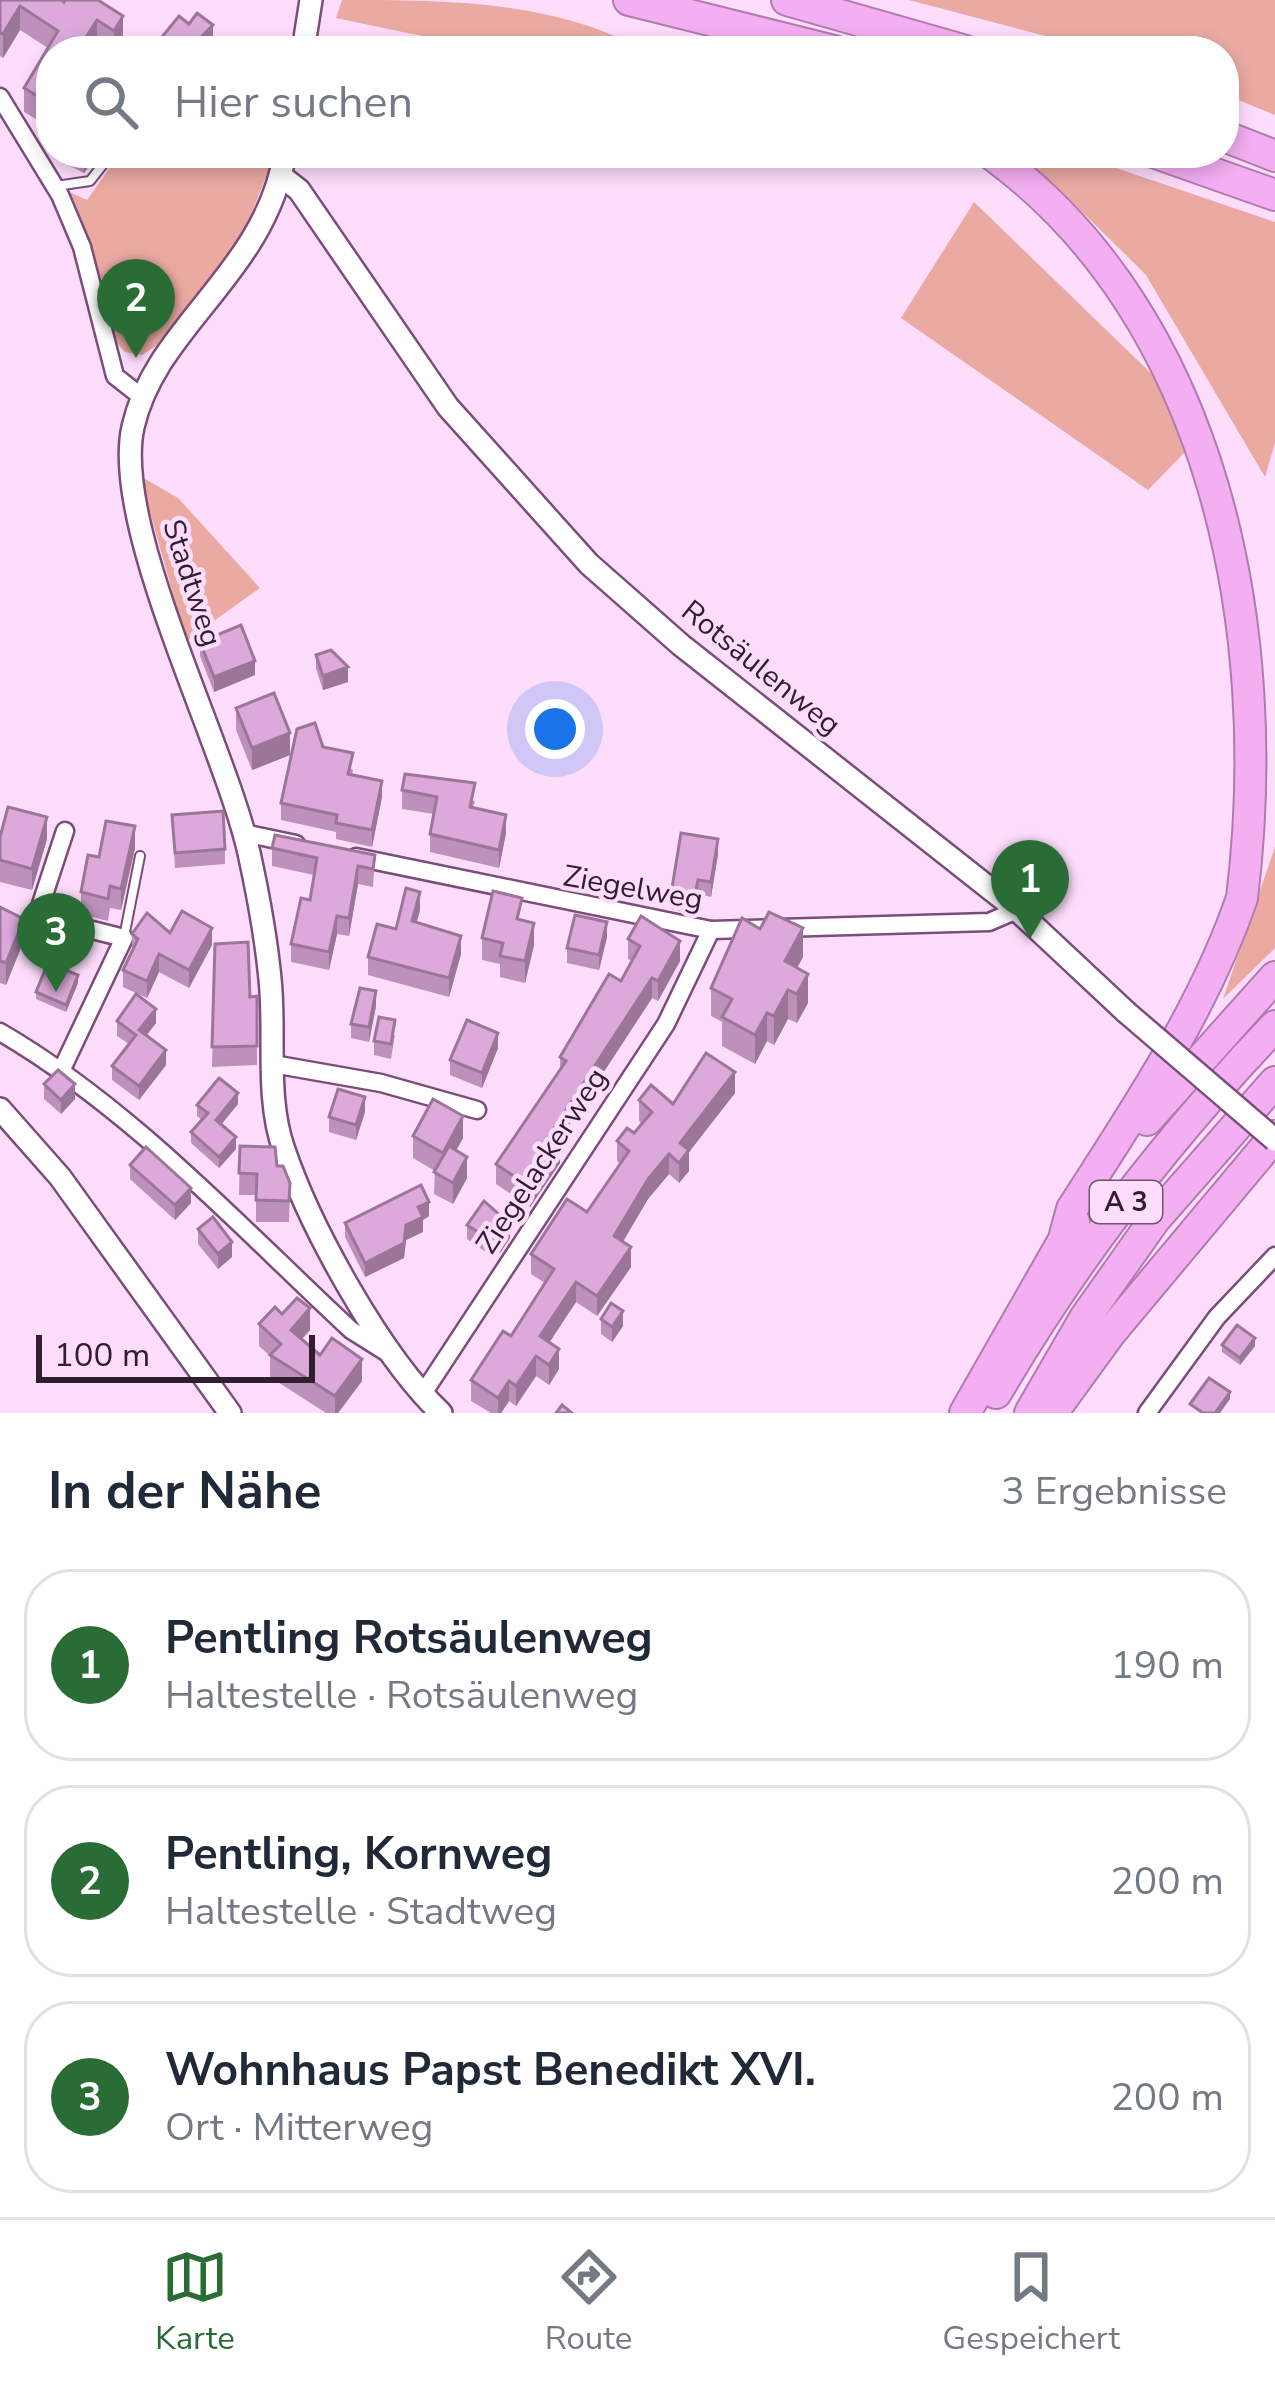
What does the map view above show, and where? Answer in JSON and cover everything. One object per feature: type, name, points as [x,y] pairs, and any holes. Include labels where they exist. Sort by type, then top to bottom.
[{"type":"highway","points":[[629,0],[779,36]]},
{"type":"highway","points":[[788,0],[914,36]]},
{"type":"highway","points":[[742,26],[765,36]]},
{"type":"highway","points":[[1239,142],[1275,156]]},
{"type":"highway","name":"A 3","points":[[1007,168],[1090,240],[1160,332],[1199,395],[1232,476],[1269,633],[1272,715],[1265,795],[1243,894],[1183,1032],[1072,1209],[1065,1235]]},
{"type":"highway","points":[[1198,168],[1275,195]]},
{"type":"highway","name":"A 3","points":[[965,1413],[1065,1235],[1125,1147],[1275,976]]},
{"type":"highway","name":"A 3","points":[[984,1413],[1078,1268],[1150,1169],[1206,1098],[1275,1026]]},
{"type":"highway","name":"A 3","points":[[1030,1413],[1085,1318],[1155,1219],[1275,1082]]},
{"type":"highway","points":[[1052,1413],[1207,1216],[1275,1138]]},
{"type":"highway","points":[[1207,1216],[1275,1168]]},
{"type":"street","points":[[0,97],[36,155]]},
{"type":"street","points":[[44,168],[82,247],[115,376],[143,398]]},
{"type":"street","name":"Stadtweg","points":[[282,168],[254,243],[170,351],[143,398],[129,463],[164,604],[244,833],[270,979],[282,1147],[387,1353],[422,1395]]},
{"type":"street","name":"Rotsäulenweg","points":[[281,176],[299,190],[448,407],[589,564],[681,645],[1017,910],[1126,1012],[1275,1138]]},
{"type":"street","points":[[62,1069],[124,938],[37,916],[65,831]]},
{"type":"street","points":[[244,833],[309,847]]},
{"type":"street","name":"Ziegelweg","points":[[330,852],[711,930],[989,922],[1017,910]]},
{"type":"street","name":"Ziegelackerweg","points":[[422,1395],[653,1045],[711,930]]},
{"type":"street","points":[[0,1032],[62,1069],[350,1330],[387,1353]]},
{"type":"street","points":[[273,1064],[381,1083],[477,1110]]},
{"type":"street","points":[[0,1108],[60,1177],[197,1375],[230,1413]]},
{"type":"street","points":[[1147,1413],[1217,1317],[1275,1256]]},
{"type":"street","points":[[422,1395],[441,1413]]},
{"type":"lane","points":[[55,186],[90,181],[100,168]]},
{"type":"lane","points":[[124,938],[140,856]]},
{"type":"shaded area","points":[[342,0],[455,2],[530,11],[613,36],[424,36],[336,18]]},
{"type":"shaded area","points":[[909,0],[1275,0],[1275,115],[1239,100],[1239,36],[1045,36]]},
{"type":"shaded area","points":[[109,168],[269,168],[239,245],[156,346],[142,355],[125,352],[113,339],[69,192],[87,200]]},
{"type":"shaded area","points":[[1033,168],[1116,168],[1275,222],[1275,443],[1265,477],[1146,275]]},
{"type":"shaded area","points":[[974,202],[1158,380],[1188,449],[1148,490],[901,318]]},
{"type":"shaded area","points":[[140,476],[178,498],[260,588],[186,641]]},
{"type":"shaded area","points":[[1275,847],[1275,948],[1223,999]]},
{"type":"building","points":[[0,0],[98,0],[123,16],[114,31],[97,20],[87,36],[55,36],[58,31],[20,6],[0,33]]},
{"type":"building","points":[[197,13],[213,25],[202,36],[163,36],[179,16],[189,24]]},
{"type":"building","points":[[36,68],[36,95],[24,88]]},
{"type":"building","points":[[241,625],[255,661],[214,677],[200,642]]},
{"type":"building","points":[[331,650],[348,667],[323,676],[316,655]]},
{"type":"building","points":[[274,693],[290,733],[252,748],[236,708]]},
{"type":"building","points":[[315,723],[323,747],[353,753],[348,774],[382,781],[372,830],[336,823],[337,815],[281,803],[297,729]]},
{"type":"building","points":[[405,774],[475,783],[470,807],[506,815],[499,850],[430,834],[437,797],[402,790]]},
{"type":"building","points":[[8,807],[47,817],[32,869],[0,860]]},
{"type":"building","points":[[223,811],[225,849],[175,853],[172,815]]},
{"type":"building","points":[[106,821],[135,826],[121,889],[110,886],[108,899],[81,892],[88,855],[99,857]]},
{"type":"building","points":[[681,833],[718,839],[711,882],[698,880],[694,899],[671,894]]},
{"type":"building","points":[[275,835],[375,855],[373,869],[358,866],[349,918],[337,916],[329,952],[291,944],[301,898],[310,900],[317,858],[272,848]]},
{"type":"building","points":[[406,888],[420,892],[412,921],[461,936],[449,978],[368,957],[377,924],[396,929]]},
{"type":"building","points":[[493,891],[522,898],[517,919],[534,923],[525,961],[500,956],[503,943],[482,938]]},
{"type":"building","points":[[0,907],[24,919],[6,963],[0,961]]},
{"type":"building","points":[[182,911],[212,928],[189,970],[159,954],[147,981],[123,970],[138,939],[132,934],[147,913],[170,933]]},
{"type":"building","points":[[769,912],[803,928],[785,961],[808,974],[797,994],[788,990],[774,1016],[767,1013],[755,1035],[722,1017],[732,999],[711,988],[742,918],[760,929]]},
{"type":"building","points":[[575,915],[607,922],[599,955],[567,948]]},
{"type":"building","points":[[641,916],[680,941],[658,981],[652,978],[549,1136],[560,1143],[530,1187],[496,1164],[566,1061],[560,1057],[609,974],[621,981],[640,946],[628,939]]},
{"type":"building","points":[[248,942],[250,997],[257,996],[257,1046],[212,1047],[215,944]]},
{"type":"building","points":[[48,963],[78,975],[66,1005],[36,992]]},
{"type":"building","points":[[360,988],[376,991],[369,1027],[351,1024]]},
{"type":"building","points":[[136,994],[156,1009],[139,1030],[166,1050],[139,1086],[112,1066],[136,1035],[117,1021]]},
{"type":"building","points":[[379,1017],[395,1020],[391,1044],[374,1041]]},
{"type":"building","points":[[467,1020],[498,1033],[482,1073],[450,1060]]},
{"type":"building","points":[[706,1053],[735,1072],[680,1143],[689,1150],[679,1163],[669,1154],[614,1236],[631,1247],[597,1296],[576,1282],[540,1336],[559,1349],[549,1365],[536,1356],[516,1386],[509,1381],[498,1398],[471,1380],[503,1331],[511,1336],[554,1269],[531,1254],[567,1199],[587,1212],[629,1151],[617,1141],[627,1128],[634,1133],[652,1112],[639,1100],[651,1085],[673,1104]]},
{"type":"building","points":[[58,1070],[75,1084],[61,1100],[44,1084]]},
{"type":"building","points":[[219,1078],[238,1093],[216,1120],[236,1137],[219,1157],[191,1132],[208,1113],[197,1105]]},
{"type":"building","points":[[338,1089],[365,1097],[356,1125],[329,1117]]},
{"type":"building","points":[[433,1099],[463,1116],[443,1153],[413,1136]]},
{"type":"building","points":[[240,1146],[275,1147],[277,1166],[283,1166],[290,1183],[289,1201],[256,1200],[257,1174],[239,1173]]},
{"type":"building","points":[[449,1146],[467,1157],[453,1183],[434,1172]]},
{"type":"building","points":[[146,1147],[191,1188],[175,1205],[130,1165]]},
{"type":"building","points":[[421,1185],[429,1202],[418,1207],[423,1217],[406,1225],[404,1243],[365,1263],[345,1223]]},
{"type":"building","points":[[484,1201],[510,1224],[500,1238],[490,1231],[486,1237],[467,1225]]},
{"type":"building","points":[[213,1217],[232,1242],[218,1254],[198,1229]]},
{"type":"building","points":[[297,1298],[310,1308],[291,1330],[320,1355],[332,1338],[362,1359],[335,1396],[270,1355],[281,1344],[259,1324],[275,1307],[282,1314]]},
{"type":"building","points":[[611,1303],[623,1311],[612,1327],[601,1319]]},
{"type":"building","points":[[1237,1325],[1255,1338],[1240,1358],[1222,1345]]},
{"type":"building","points":[[1209,1378],[1230,1392],[1215,1413],[1203,1413],[1190,1404]]},
{"type":"place","name":"Pentling, Kornweg","points":[[136,358]]},
{"type":"place","name":"Pentling Rotsäulenweg","points":[[1030,939]]},
{"type":"place","name":"Wohnhaus Papst Benedikt XVI.","points":[[56,992]]}]
